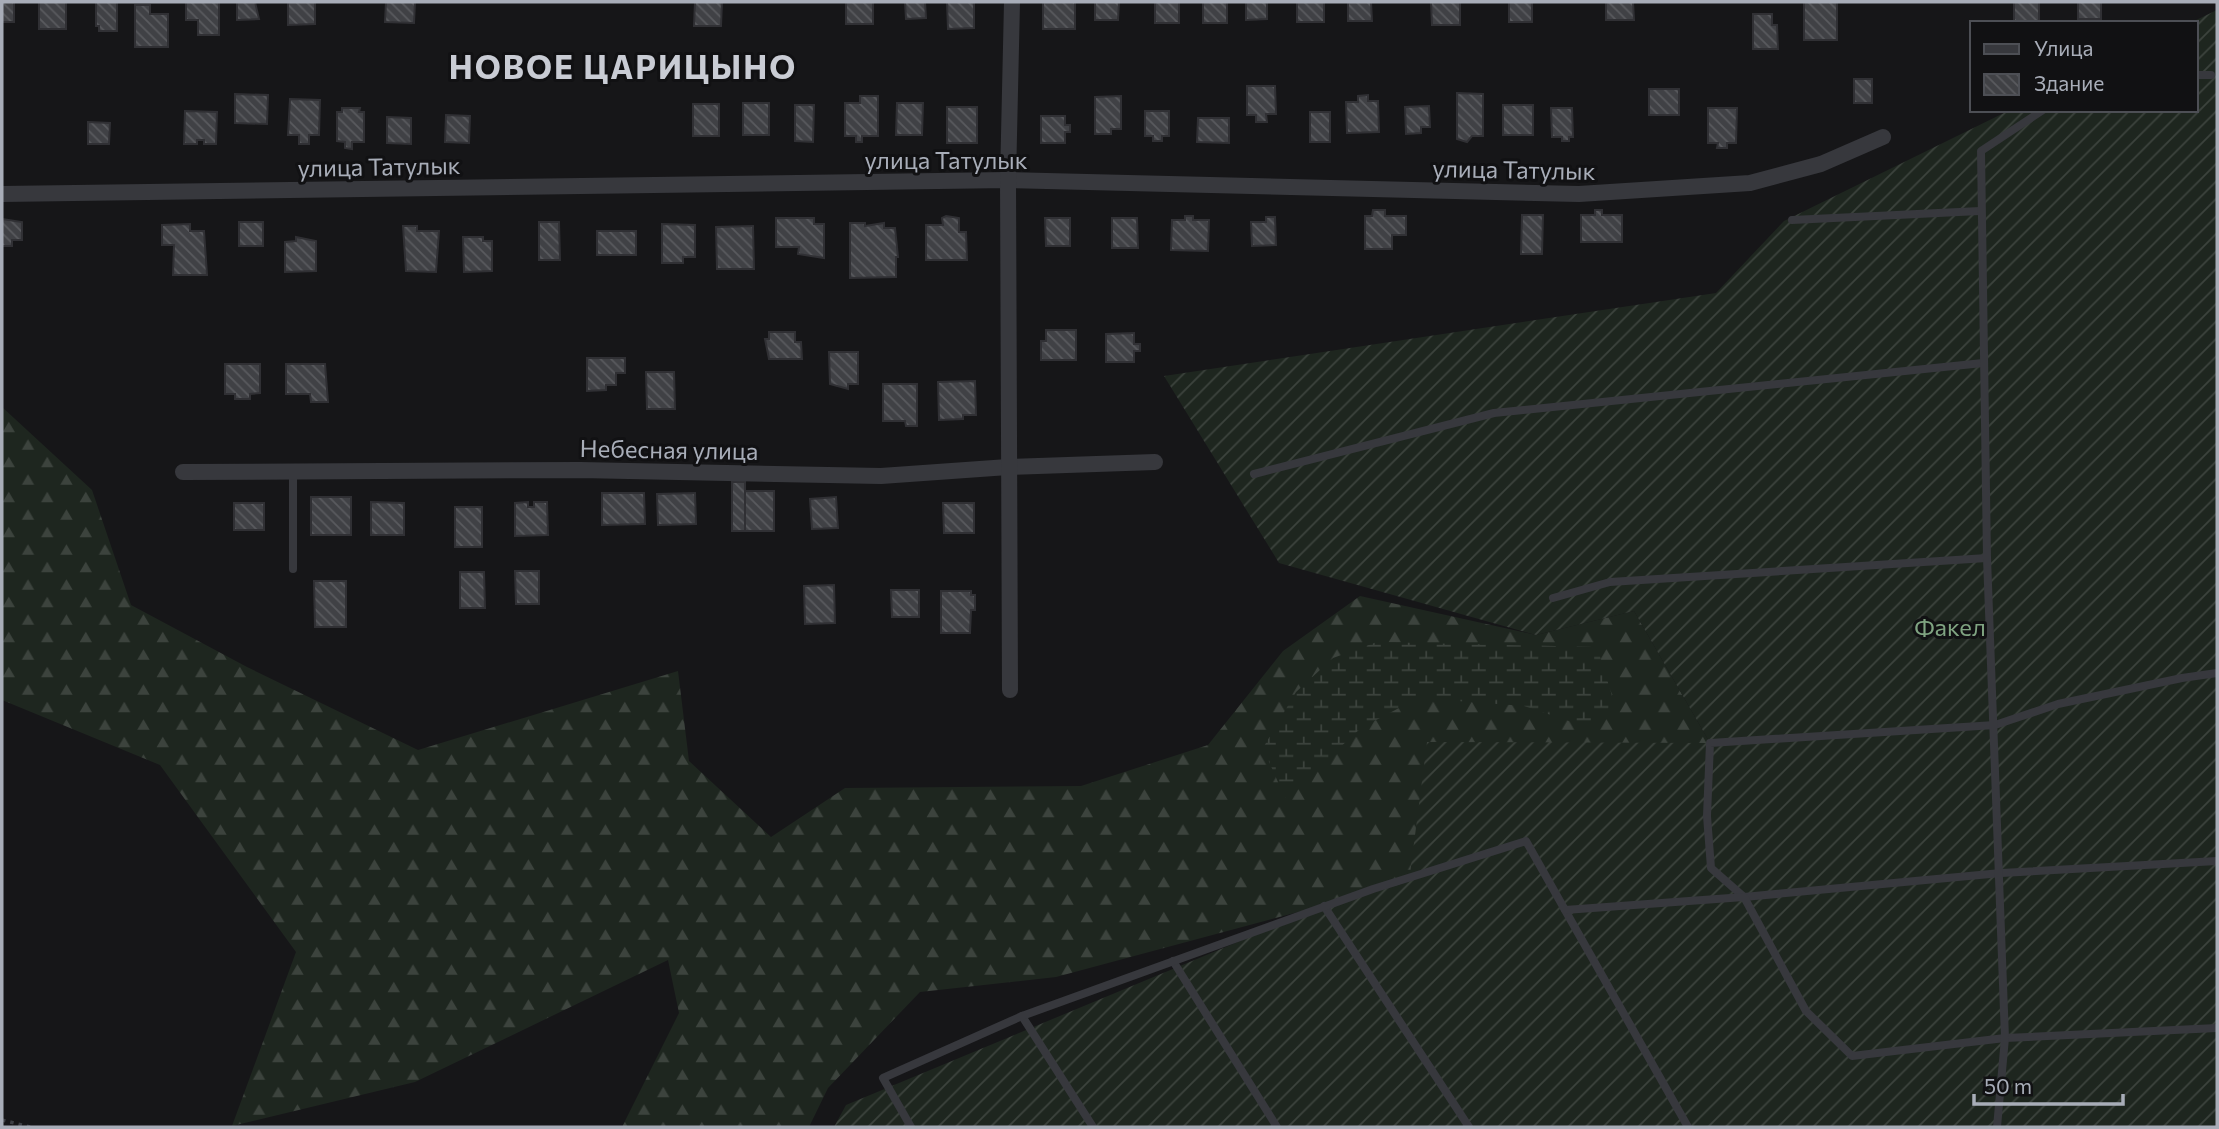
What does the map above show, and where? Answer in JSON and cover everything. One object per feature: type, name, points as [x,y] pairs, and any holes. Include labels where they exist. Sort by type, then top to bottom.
[{"type":"street","points":[[1010,690],[1008,180],[1012,2]]},
{"type":"street","name":"улица Татулык","points":[[2,194],[1008,180],[1579,194],[1750,183],[1821,164],[1883,137]]},
{"type":"street","name":"Небесная улица","points":[[183,472],[293,470],[881,475],[1155,462]]},
{"type":"lane","points":[[2198,75],[2211,75]]},
{"type":"lane","points":[[1997,1127],[2005,1038],[2001,873],[1987,558],[1981,151],[2040,112]]},
{"type":"lane","points":[[1792,220],[1980,211]]},
{"type":"lane","points":[[1254,474],[1494,413],[1983,363]]},
{"type":"lane","points":[[293,470],[293,569]]},
{"type":"lane","points":[[1553,597],[1610,582],[1987,558]]},
{"type":"lane","points":[[2217,673],[2058,704],[1995,724],[1710,744],[1707,816],[1712,868],[1744,897],[1806,1011],[1852,1056],[2005,1038],[2217,1028]]},
{"type":"lane","points":[[911,1127],[883,1078],[1022,1016],[1324,906],[1526,841],[1688,1127]]},
{"type":"lane","points":[[1565,910],[1744,897],[2001,873],[2217,861]]},
{"type":"lane","points":[[1324,906],[1469,1127]]},
{"type":"lane","points":[[1173,961],[1276,1127]]},
{"type":"lane","points":[[1022,1016],[1093,1127]]},
{"type":"path","points":[[2,1119],[30,1127]]},
{"type":"green space","name":"Факел","points":[[2217,10],[2217,1127],[834,1127],[846,1105],[1324,906],[1409,882],[1427,742],[1710,743],[1634,611],[1536,635],[1279,563],[1164,376],[1716,293],[1784,221],[2006,112],[2198,112],[2198,21],[2194,21]]},
{"type":"green space","points":[[2,407],[92,490],[131,605],[247,667],[418,750],[678,671],[689,761],[771,837],[845,788],[1081,786],[1208,745],[1283,651],[1360,596],[1536,635],[1634,611],[1710,743],[1410,882],[1056,977],[920,992],[828,1088],[809,1127],[622,1127],[679,1013],[668,960],[415,1082],[232,1126],[296,952],[160,765],[2,700]]},
{"type":"green space","points":[[1377,642],[1597,647],[1614,702],[1590,728],[1524,706],[1418,698],[1361,728],[1285,798],[1263,748],[1296,692],[1333,658]]},
{"type":"building","points":[[2,2],[14,2],[14,22],[2,22]]},
{"type":"building","points":[[39,2],[66,2],[66,29],[39,29]]},
{"type":"building","points":[[96,2],[117,2],[117,31],[99,31],[99,26],[96,26]]},
{"type":"building","points":[[186,2],[219,2],[219,35],[198,35],[198,20],[186,20]]},
{"type":"building","points":[[237,2],[255,2],[259,19],[237,20]]},
{"type":"building","points":[[288,2],[315,2],[315,24],[288,25]]},
{"type":"building","points":[[386,2],[415,2],[414,23],[385,22]]},
{"type":"building","points":[[695,2],[722,2],[721,26],[694,26]]},
{"type":"building","points":[[846,2],[873,2],[873,24],[846,24]]},
{"type":"building","points":[[905,2],[925,2],[926,18],[906,19]]},
{"type":"building","points":[[947,2],[974,2],[974,28],[948,29]]},
{"type":"building","points":[[1043,2],[1075,2],[1075,29],[1043,29]]},
{"type":"building","points":[[1095,2],[1119,2],[1118,20],[1095,20]]},
{"type":"building","points":[[1155,2],[1179,2],[1179,23],[1155,23]]},
{"type":"building","points":[[1203,2],[1227,2],[1227,23],[1203,23]]},
{"type":"building","points":[[1246,2],[1267,2],[1267,19],[1246,20]]},
{"type":"building","points":[[1297,2],[1324,2],[1324,22],[1297,22]]},
{"type":"building","points":[[1348,2],[1371,2],[1372,21],[1348,21]]},
{"type":"building","points":[[1431,2],[1460,2],[1460,25],[1432,25]]},
{"type":"building","points":[[1509,2],[1532,2],[1532,22],[1509,22]]},
{"type":"building","points":[[1606,2],[1633,2],[1634,20],[1606,20]]},
{"type":"building","points":[[1804,2],[1837,2],[1837,40],[1804,40]]},
{"type":"building","points":[[2014,2],[2039,2],[2039,21],[2014,21]]},
{"type":"building","points":[[2078,2],[2101,2],[2101,19],[2078,19]]},
{"type":"building","points":[[135,5],[150,5],[150,14],[168,14],[168,47],[135,47]]},
{"type":"building","points":[[1753,14],[1772,14],[1772,25],[1777,25],[1778,49],[1753,49]]},
{"type":"building","points":[[1854,79],[1872,79],[1872,103],[1854,103]]},
{"type":"building","points":[[1247,86],[1275,86],[1276,114],[1266,114],[1267,122],[1256,122],[1256,115],[1247,115]]},
{"type":"building","points":[[1649,89],[1679,89],[1679,115],[1649,115]]},
{"type":"building","points":[[1457,93],[1483,94],[1483,136],[1472,136],[1467,142],[1457,139]]},
{"type":"building","points":[[235,94],[268,95],[267,124],[235,123]]},
{"type":"building","points":[[1368,95],[1368,101],[1378,101],[1379,132],[1347,133],[1346,102],[1358,102],[1358,96]]},
{"type":"building","points":[[860,96],[878,96],[878,136],[862,136],[862,142],[856,142],[856,136],[845,136],[845,103],[860,103]]},
{"type":"building","points":[[1121,96],[1121,129],[1111,129],[1111,134],[1095,134],[1095,97]]},
{"type":"building","points":[[290,99],[320,100],[319,135],[309,135],[309,144],[299,144],[299,135],[288,135]]},
{"type":"building","points":[[743,103],[769,103],[769,135],[743,135]]},
{"type":"building","points":[[897,103],[923,103],[922,135],[896,135]]},
{"type":"building","points":[[693,104],[719,104],[719,136],[693,136]]},
{"type":"building","points":[[795,105],[814,105],[813,142],[795,141]]},
{"type":"building","points":[[1503,105],[1533,105],[1533,135],[1503,135]]},
{"type":"building","points":[[1429,106],[1430,127],[1421,127],[1421,133],[1406,134],[1405,107]]},
{"type":"building","points":[[947,107],[977,107],[977,143],[947,143]]},
{"type":"building","points":[[342,108],[360,108],[359,112],[364,112],[364,142],[352,142],[352,149],[345,148],[345,142],[337,141],[337,112],[342,112]]},
{"type":"building","points":[[1551,108],[1572,108],[1573,137],[1569,137],[1569,141],[1562,141],[1562,137],[1552,137]]},
{"type":"building","points":[[1708,108],[1737,108],[1736,143],[1727,143],[1727,148],[1717,148],[1718,143],[1708,143]]},
{"type":"building","points":[[185,111],[217,112],[216,144],[204,144],[204,140],[197,140],[197,144],[184,144]]},
{"type":"building","points":[[1145,111],[1169,111],[1169,136],[1162,136],[1162,141],[1153,141],[1153,136],[1145,136]]},
{"type":"building","points":[[1310,112],[1330,112],[1330,142],[1310,142]]},
{"type":"building","points":[[446,115],[470,116],[469,143],[445,142]]},
{"type":"building","points":[[1041,116],[1065,116],[1065,125],[1070,125],[1070,132],[1065,132],[1065,143],[1041,143]]},
{"type":"building","points":[[387,117],[411,118],[411,144],[387,143]]},
{"type":"building","points":[[1198,118],[1229,118],[1229,143],[1197,142]]},
{"type":"building","points":[[88,122],[110,123],[109,144],[88,144]]},
{"type":"building","points":[[1373,210],[1385,210],[1385,216],[1406,216],[1406,235],[1392,235],[1392,249],[1365,249],[1365,216],[1372,216]]},
{"type":"building","points":[[1595,210],[1602,210],[1602,215],[1622,215],[1622,242],[1581,242],[1581,215],[1595,215]]},
{"type":"building","points":[[1522,215],[1543,215],[1542,254],[1521,254]]},
{"type":"building","points":[[1185,216],[1193,216],[1193,220],[1209,220],[1208,251],[1171,250],[1172,220],[1185,220]]},
{"type":"building","points":[[1266,217],[1275,217],[1276,245],[1252,246],[1251,222],[1266,222]]},
{"type":"building","points":[[776,218],[814,218],[814,224],[824,224],[824,258],[798,254],[799,247],[776,247]]},
{"type":"building","points":[[942,218],[959,218],[959,232],[966,232],[967,260],[926,260],[926,225],[943,225]]},
{"type":"building","points":[[1045,218],[1070,218],[1070,246],[1046,246]]},
{"type":"building","points":[[1112,218],[1137,218],[1138,248],[1112,248]]},
{"type":"building","points":[[2,219],[22,222],[22,240],[12,240],[12,246],[2,246]]},
{"type":"building","points":[[239,222],[263,222],[263,246],[239,246]]},
{"type":"building","points":[[539,222],[559,222],[560,260],[539,260]]},
{"type":"building","points":[[850,223],[865,223],[865,226],[884,223],[884,228],[895,228],[898,257],[896,277],[850,278]]},
{"type":"building","points":[[190,224],[190,231],[204,231],[207,275],[173,275],[174,245],[162,245],[162,225]]},
{"type":"building","points":[[662,224],[695,225],[695,257],[683,257],[683,263],[662,263]]},
{"type":"building","points":[[403,226],[417,226],[417,231],[439,231],[436,272],[406,271]]},
{"type":"building","points":[[753,226],[754,269],[717,269],[716,227]]},
{"type":"building","points":[[597,231],[636,231],[636,255],[597,255]]},
{"type":"building","points":[[296,237],[316,241],[316,271],[285,272],[285,242],[296,241]]},
{"type":"building","points":[[463,237],[483,237],[483,241],[492,241],[492,271],[464,272]]},
{"type":"building","points":[[1046,330],[1076,330],[1076,360],[1041,360],[1041,341],[1046,341]]},
{"type":"building","points":[[769,332],[795,332],[795,342],[801,342],[802,359],[769,359],[765,339],[769,339]]},
{"type":"building","points":[[1134,333],[1134,344],[1140,344],[1140,351],[1134,351],[1134,362],[1106,362],[1106,334]]},
{"type":"building","points":[[829,352],[858,352],[858,384],[848,384],[848,389],[830,384]]},
{"type":"building","points":[[587,358],[625,358],[625,373],[616,373],[616,385],[606,385],[606,390],[587,391]]},
{"type":"building","points":[[225,364],[260,364],[260,393],[250,394],[250,399],[235,399],[235,394],[225,394]]},
{"type":"building","points":[[286,364],[325,364],[328,402],[311,402],[310,394],[286,394]]},
{"type":"building","points":[[646,372],[674,372],[675,409],[647,409]]},
{"type":"building","points":[[975,381],[976,415],[963,415],[963,419],[939,420],[938,382]]},
{"type":"building","points":[[883,384],[917,384],[917,426],[906,426],[905,421],[883,421]]},
{"type":"building","points":[[732,482],[745,482],[745,531],[732,531]]},
{"type":"building","points":[[745,491],[774,491],[774,531],[745,531]]},
{"type":"building","points":[[602,493],[644,493],[645,524],[602,525]]},
{"type":"building","points":[[695,493],[696,524],[658,525],[657,494]]},
{"type":"building","points":[[311,497],[351,497],[351,535],[311,535]]},
{"type":"building","points":[[836,497],[838,528],[812,529],[810,499]]},
{"type":"building","points":[[371,502],[404,503],[404,535],[371,535]]},
{"type":"building","points":[[528,502],[528,507],[534,507],[534,502],[547,502],[548,535],[515,536],[515,503]]},
{"type":"building","points":[[234,503],[264,503],[264,530],[234,530]]},
{"type":"building","points":[[943,503],[974,503],[974,533],[944,533]]},
{"type":"building","points":[[455,507],[482,507],[482,547],[455,547]]},
{"type":"building","points":[[515,571],[539,571],[539,604],[516,604]]},
{"type":"building","points":[[460,572],[484,572],[485,608],[460,608]]},
{"type":"building","points":[[314,581],[346,581],[346,627],[315,627]]},
{"type":"building","points":[[834,585],[835,623],[805,624],[804,586]]},
{"type":"building","points":[[891,590],[919,590],[919,617],[892,617]]},
{"type":"building","points":[[941,591],[971,591],[971,595],[975,595],[970,633],[941,633]]},
{"type":"district","name":"НОВОЕ ЦАРИЦЫНО","points":[[623,66]]}]
